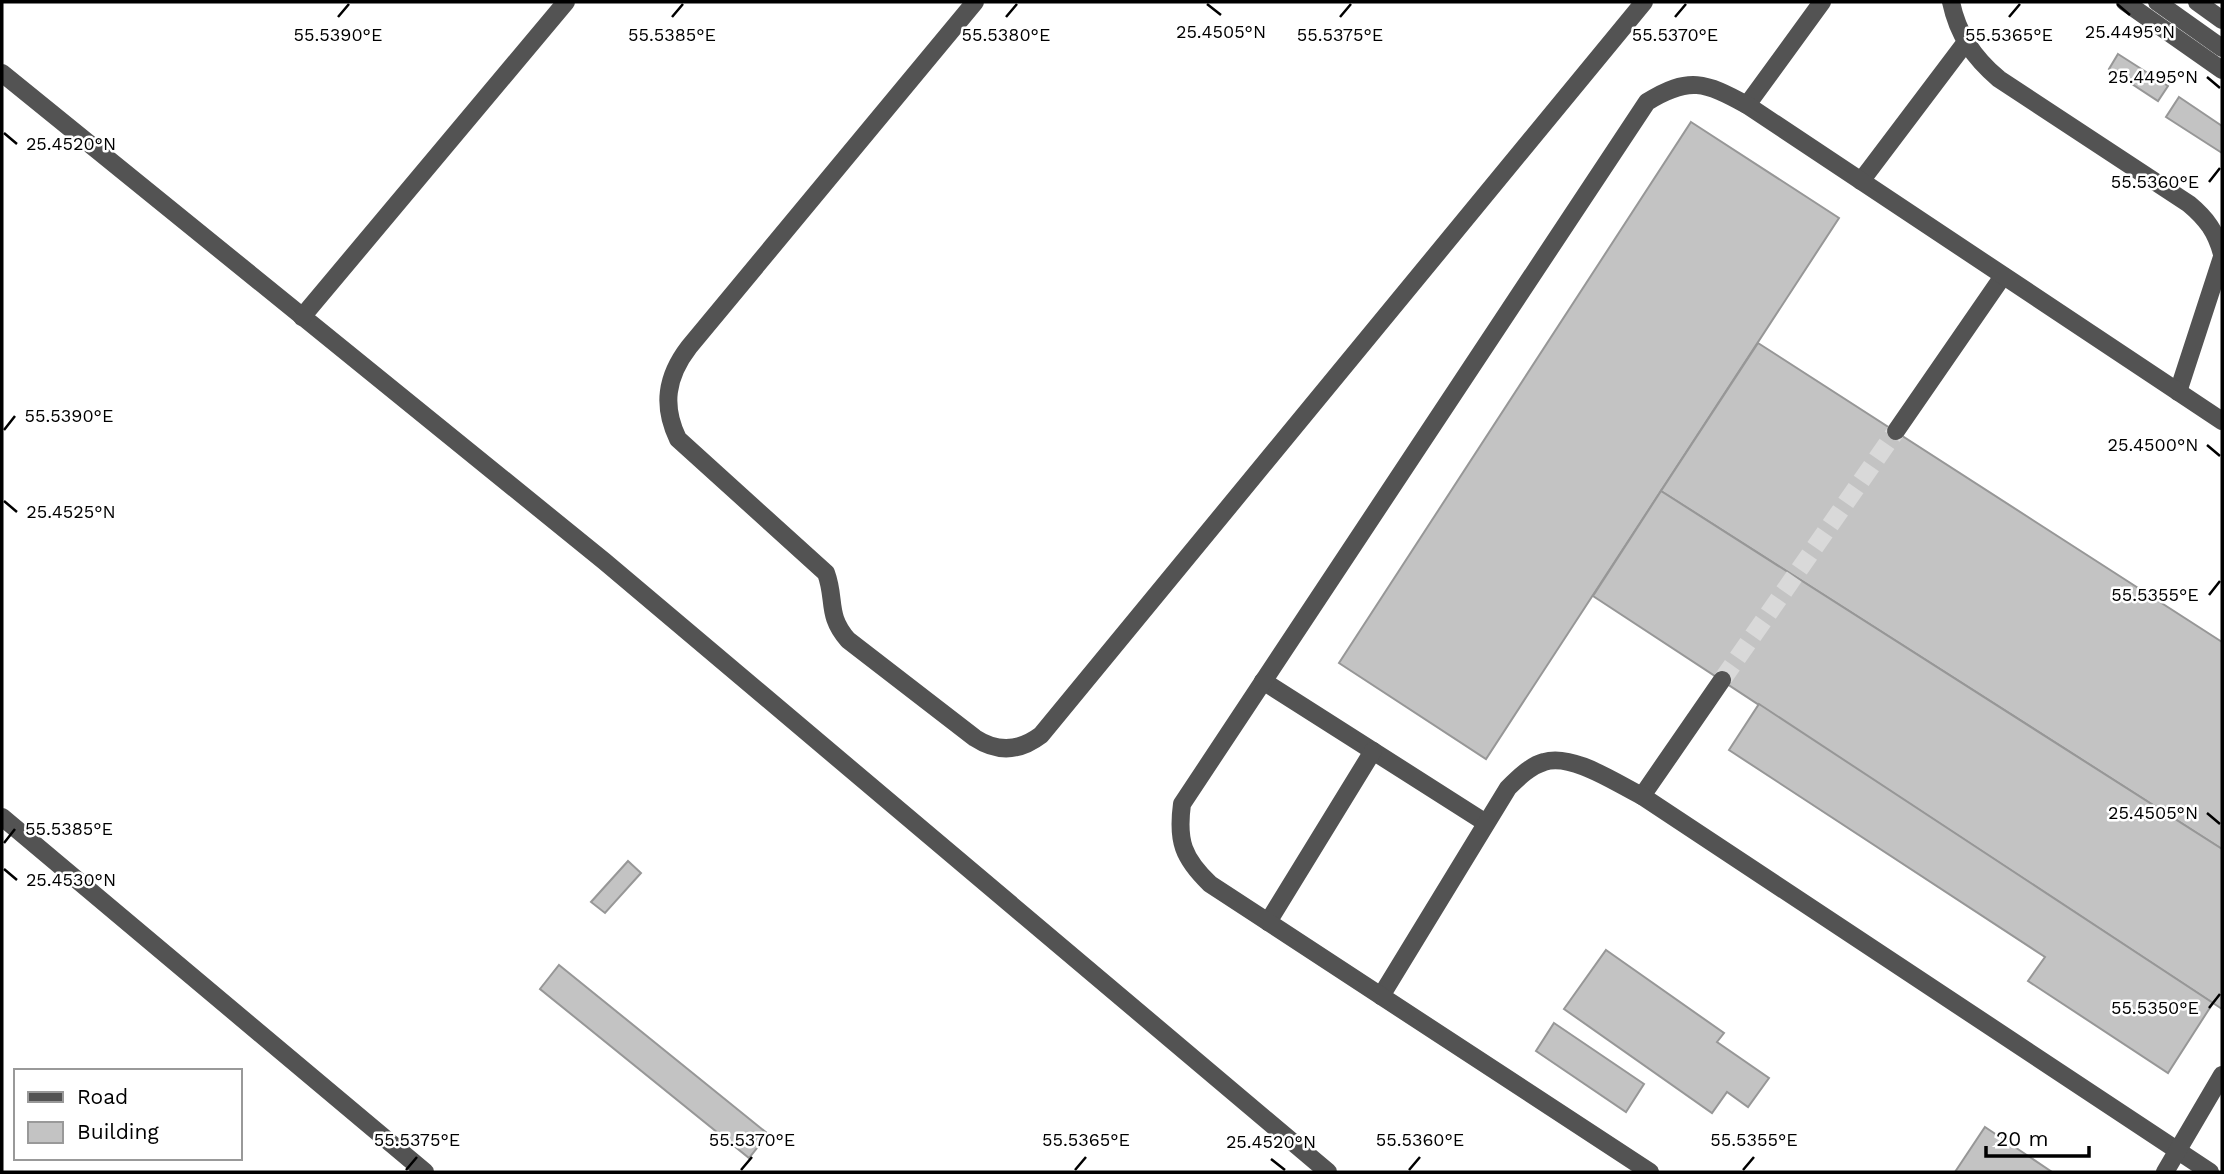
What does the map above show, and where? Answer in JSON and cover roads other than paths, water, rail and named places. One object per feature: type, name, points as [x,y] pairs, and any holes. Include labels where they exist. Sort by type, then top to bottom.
[{"type":"street","points":[[302,317],[566,2]]},
{"type":"street","points":[[975,2],[677,362],[667,399],[668,413],[678,439],[826,573],[832,595],[833,614],[848,640],[975,738],[984,744],[1006,750],[1031,743],[1041,735],[1644,2]]},
{"type":"street","points":[[1747,105],[1822,2]]},
{"type":"street","points":[[1951,2],[1956,23],[1981,64],[1999,79],[2189,204],[2206,218],[2217,235],[2222,256],[2178,391]]},
{"type":"street","points":[[2125,2],[2222,70]]},
{"type":"street","points":[[2157,2],[2222,48]]},
{"type":"street","points":[[2197,2],[2222,20]]},
{"type":"street","points":[[1861,181],[1966,43]]},
{"type":"street","points":[[2,73],[604,561],[1328,1172]]},
{"type":"street","points":[[1650,1172],[1210,884],[1193,868],[1183,848],[1179,826],[1182,804],[1647,102],[1667,89],[1691,84],[1715,87],[1747,105],[2222,421]]},
{"type":"street","points":[[1896,431],[2003,276]]},
{"type":"street","points":[[1642,796],[1722,680]]},
{"type":"street","points":[[1263,681],[1486,823]]},
{"type":"street","points":[[1268,922],[1373,751]]},
{"type":"street","points":[[1381,996],[1508,788],[1526,771],[1544,762],[1570,761],[1642,796],[2210,1172]]},
{"type":"street","points":[[2,817],[425,1172]]},
{"type":"street","points":[[2165,1172],[2222,1075]]},
{"type":"tunnel","points":[[1722,680],[1896,431]]}]
